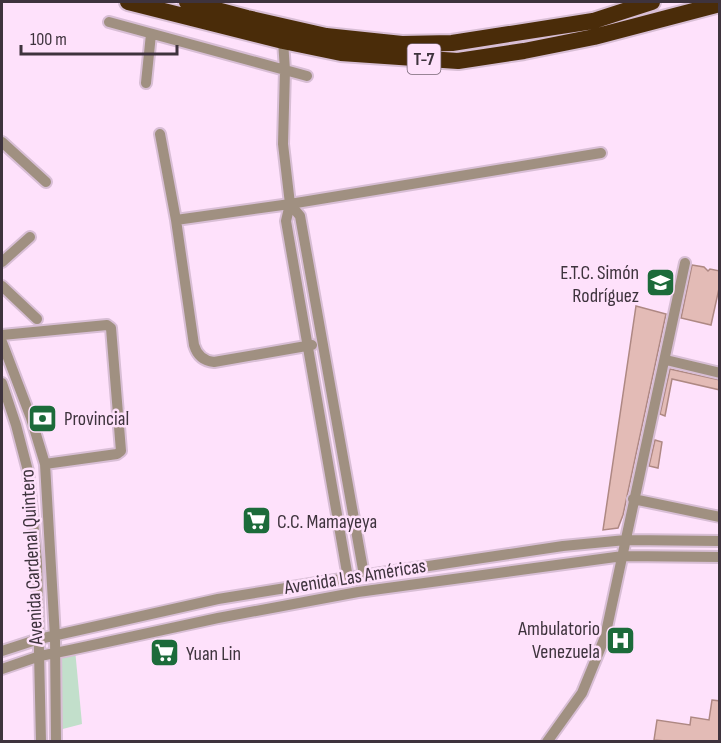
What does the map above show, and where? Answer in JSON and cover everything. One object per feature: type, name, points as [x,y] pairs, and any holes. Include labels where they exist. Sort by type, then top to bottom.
[{"type":"highway","name":"T-7","points":[[128,2],[283,41],[341,53],[458,61],[594,37],[720,4]]},
{"type":"highway","name":"T-7","points":[[187,2],[326,36],[402,44],[452,43],[582,23],[652,2]]},
{"type":"street","points":[[109,22],[307,75]]},
{"type":"street","points":[[146,83],[151,34]]},
{"type":"street","points":[[283,41],[285,70],[283,144],[290,204],[286,221],[348,578]]},
{"type":"street","points":[[160,134],[176,220],[194,345],[199,355],[214,362],[322,344]]},
{"type":"street","points":[[2,142],[46,182]]},
{"type":"street","points":[[176,220],[290,204],[601,153]]},
{"type":"street","points":[[290,204],[300,216],[364,575]]},
{"type":"street","points":[[2,262],[30,237]]},
{"type":"street","points":[[547,741],[582,693],[605,637],[685,263]]},
{"type":"street","points":[[2,286],[37,319]]},
{"type":"street","points":[[2,335],[107,325],[111,328],[121,451],[117,454],[45,464]]},
{"type":"street","name":"Avenida Cardenal Quintero","points":[[2,342],[31,418],[45,464],[55,637],[56,741]]},
{"type":"street","points":[[666,360],[720,373]]},
{"type":"street","name":"Avenida Cardenal Quintero","points":[[2,383],[28,471],[37,562],[41,741]]},
{"type":"street","points":[[633,499],[720,517]]},
{"type":"street","name":"Avenida Las Américas","points":[[2,651],[39,639],[218,599],[364,575],[563,546],[627,540],[720,541]]},
{"type":"street","name":"Avenida Las Américas","points":[[2,669],[40,656],[218,618],[358,592],[623,556],[720,557]]},
{"type":"green space","points":[[75,649],[82,724],[55,731],[56,655]]},
{"type":"building","points":[[692,265],[704,267],[708,271],[710,269],[720,271],[720,284],[711,325],[681,318]]},
{"type":"building","points":[[636,306],[666,314],[623,515],[618,528],[603,530]]},
{"type":"building","points":[[670,369],[720,380],[720,390],[672,379],[665,416],[660,414]]},
{"type":"building","points":[[655,440],[662,442],[658,468],[649,466]]},
{"type":"building","points":[[712,700],[720,701],[720,741],[654,740],[657,720],[690,725],[691,717],[709,720]]},
{"type":"place","name":"E.T.C. Simón Rodríguez","points":[[660,283]]},
{"type":"place","name":"Provincial","points":[[43,418]]},
{"type":"place","name":"C.C. Mamayeya","points":[[256,521]]},
{"type":"place","name":"Ambulatorio Venezuela","points":[[621,640]]},
{"type":"place","name":"Yuan Lin","points":[[165,653]]}]
